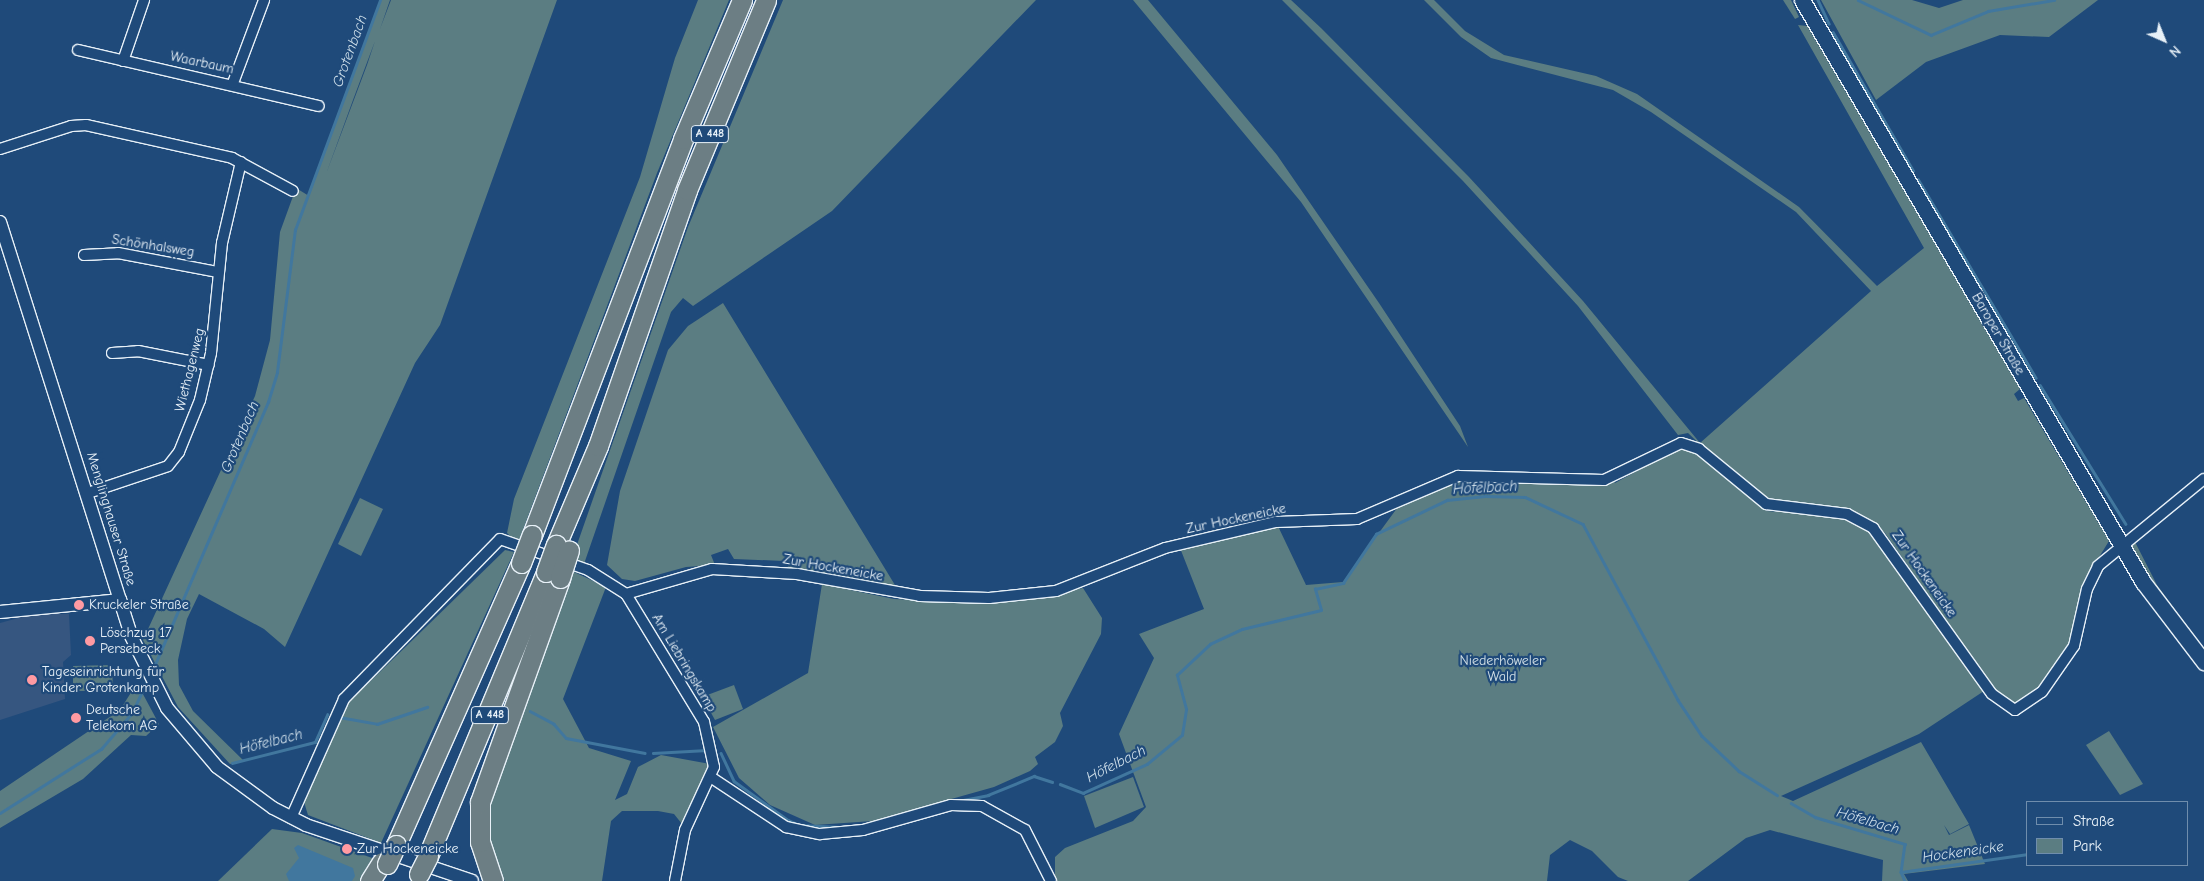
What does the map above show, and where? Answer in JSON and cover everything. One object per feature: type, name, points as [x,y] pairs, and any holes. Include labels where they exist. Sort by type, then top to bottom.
[{"type":"highway","name":"A 448","points":[[379,881],[385,863],[521,563],[683,139],[742,0]]},
{"type":"highway","name":"A 448","points":[[493,881],[486,863],[478,822],[484,786],[562,548],[687,190],[766,0]]},
{"type":"highway","name":"A 448","points":[[418,878],[553,575]]},
{"type":"highway","points":[[370,881],[385,863]]},
{"type":"main road","name":"Baroper Straße","points":[[1802,0],[2120,544],[2156,601],[2204,662]]},
{"type":"street","points":[[123,61],[144,0]]},
{"type":"street","points":[[233,83],[264,0]]},
{"type":"street","name":"Waarbaum","points":[[78,50],[233,83],[319,106]]},
{"type":"street","points":[[0,149],[71,126],[86,126],[241,162],[293,191]]},
{"type":"street","name":"Wiethagenweg","points":[[88,493],[172,463],[200,400],[208,365],[218,272],[241,162]]},
{"type":"street","name":"Menglinghauser Straße","points":[[0,222],[88,493],[120,600],[145,672],[185,732],[217,767],[291,818],[472,881]]},
{"type":"street","name":"Schönhalsweg","points":[[84,255],[118,252],[218,272]]},
{"type":"street","points":[[112,353],[138,351],[208,365]]},
{"type":"street","name":"Zur Hockeneicke","points":[[626,594],[712,569],[797,574],[920,596],[989,598],[1046,592],[1098,578],[1165,548],[1282,522],[1358,519],[1458,476],[1604,480],[1681,443],[1699,448],[1766,504],[1848,514],[1873,528],[1992,694],[2015,710],[2042,692],[2074,646],[2092,577],[2120,544]]},
{"type":"street","points":[[2120,544],[2204,479]]},
{"type":"street","points":[[291,818],[344,699],[500,539],[588,570],[626,594]]},
{"type":"street","name":"Am Liebringskamp","points":[[626,594],[704,722],[714,754],[712,778],[686,830],[675,881]]},
{"type":"street","points":[[0,612],[120,600]]},
{"type":"street","points":[[712,778],[786,827],[820,834],[863,830],[951,805],[982,806],[1025,830],[1051,881]]},
{"type":"shaded area","name":"Tageseinrichtung für Kinder Grotenkamp","points":[[33,614],[69,614],[71,655],[63,662],[65,699],[0,720],[0,623]]},
{"type":"shaded area","points":[[298,845],[353,868],[355,876],[352,881],[289,881],[286,874],[299,858],[294,848]]},
{"type":"green space","points":[[381,0],[390,0],[380,29],[391,0],[557,0],[440,325],[415,363],[285,647],[264,629],[199,594],[187,619],[178,660],[179,685],[193,711],[244,761],[230,764],[178,707],[143,640],[255,396],[270,340],[280,232],[296,188],[309,196]],"holes":[[[375,41],[367,65],[326,174]]]},
{"type":"green space","points":[[698,0],[729,0],[657,173],[518,543],[507,533],[514,499],[640,177],[675,58]]},
{"type":"green space","points":[[783,0],[1036,0],[832,211],[693,306],[683,298],[671,312],[584,564],[572,559],[688,227]]},
{"type":"green space","points":[[1133,0],[1148,0],[1277,155],[1379,303],[1460,426],[1468,447],[1301,202]]},
{"type":"green space","points":[[1282,0],[1291,0],[1321,28],[1469,177],[1583,301],[1700,443],[1871,291],[1796,212],[1651,112],[1613,90],[1491,58],[1461,37],[1424,0],[1434,0],[1465,31],[1504,55],[1596,76],[1637,94],[1799,207],[1877,286],[1924,248],[1798,25],[1807,26],[2020,389],[2014,394],[2018,401],[2024,398],[2109,541],[2088,575],[2073,640],[2042,686],[2025,700],[2012,705],[2003,702],[1885,533],[1872,522],[1841,508],[1769,502],[1748,490],[1688,433],[1678,435],[1578,306],[1463,181]]},
{"type":"green space","points":[[1783,0],[1791,0],[1799,17],[1795,19]]},
{"type":"green space","points":[[1821,0],[1912,0],[1939,8],[1963,0],[2098,0],[2049,37],[2000,35],[1926,62],[1876,100]]},
{"type":"green space","points":[[723,303],[898,590],[789,568],[784,561],[734,559],[728,549],[711,555],[715,565],[686,567],[635,581],[622,579],[607,565],[620,491],[668,350],[688,326]]},
{"type":"green space","name":"Niederhöweler Wald","points":[[1681,447],[1706,458],[1767,511],[1839,516],[1864,525],[1885,544],[1984,691],[1919,734],[1781,796],[1793,801],[1921,742],[1969,824],[1950,834],[1944,825],[1949,835],[1969,825],[1985,864],[1904,874],[1908,881],[1882,881],[1883,860],[1770,830],[1746,838],[1688,881],[1628,881],[1618,877],[1592,851],[1570,840],[1550,855],[1547,881],[1055,881],[1055,857],[1065,848],[1133,821],[1146,807],[1119,734],[1154,658],[1139,634],[1204,609],[1180,548],[1276,522],[1306,585],[1343,582],[1403,500],[1450,478],[1613,478],[1615,483]]},
{"type":"green space","points":[[360,498],[383,509],[361,556],[338,544]]},
{"type":"green space","points":[[2134,540],[2157,585],[2204,649],[2156,586],[2132,546]]},
{"type":"green space","points":[[505,550],[514,552],[381,843],[308,815],[304,802],[349,702]]},
{"type":"green space","points":[[572,571],[606,587],[563,699],[589,748],[631,761],[615,800],[627,794],[638,767],[661,755],[710,764],[682,824],[674,814],[658,811],[622,811],[611,821],[602,881],[505,881],[492,865],[486,821],[505,749]]},
{"type":"green space","points":[[822,584],[894,599],[978,603],[1021,601],[1083,588],[1102,618],[1101,634],[1060,713],[1063,726],[1055,742],[1035,757],[1038,764],[1030,771],[994,787],[873,821],[815,825],[770,805],[739,778],[713,727],[808,673]]},
{"type":"green space","points":[[112,665],[113,691],[73,691],[73,666]]},
{"type":"green space","points":[[137,683],[159,724],[146,736],[131,735],[83,779],[0,828],[0,791],[120,710]]},
{"type":"green space","points":[[734,685],[743,709],[715,720],[702,697]]},
{"type":"green space","points":[[2109,731],[2143,784],[2120,795],[2086,745]]},
{"type":"green space","points":[[1133,777],[1144,807],[1095,828],[1084,796]]},
{"type":"green space","points":[[272,829],[302,833],[375,859],[360,881],[218,881]]},
{"type":"waterway","name":"Grotenbach","points":[[153,669],[268,402],[277,372],[295,230],[380,0]]},
{"type":"waterway","points":[[1818,0],[1829,24]]},
{"type":"waterway","points":[[1858,0],[1931,35],[1988,11],[2054,0]]},
{"type":"waterway","points":[[1833,32],[1913,170]]},
{"type":"waterway","points":[[1918,179],[2036,378]]},
{"type":"waterway","points":[[2040,385],[2126,524]]},
{"type":"waterway","name":"Höfelbach","points":[[1060,784],[1083,793],[1147,764],[1182,735],[1186,709],[1177,675],[1210,644],[1242,629],[1321,610],[1315,589],[1343,583],[1376,534],[1447,500],[1485,496],[1525,497],[1583,524],[1678,700],[1702,736],[1739,771],[1777,795]]},
{"type":"waterway","name":"Grotenbach","points":[[0,813],[101,749],[132,713],[148,679]]},
{"type":"waterway","name":"Höfelbach","points":[[339,717],[377,724],[427,707]]},
{"type":"waterway","name":"Höfelbach","points":[[530,711],[554,724],[566,738],[645,753]]},
{"type":"waterway","name":"Höfelbach","points":[[232,763],[315,742],[327,715]]},
{"type":"waterway","name":"Höfelbach","points":[[653,753],[707,750]]},
{"type":"waterway","name":"Höfelbach","points":[[721,753],[734,781],[788,820],[799,825],[841,827]]},
{"type":"waterway","name":"Höfelbach","points":[[958,801],[988,795],[1034,776],[1052,782]]},
{"type":"waterway","name":"Höfelbach","points":[[1791,803],[1815,817],[1905,844],[1901,872],[1905,881]]},
{"type":"waterway","name":"Höfelbach","points":[[854,826],[866,824]]},
{"type":"waterway","name":"Hockeneicke","points":[[1901,872],[2026,854]]},
{"type":"place","name":"Kruckeler Straße","points":[[79,605]]},
{"type":"place","name":"Löschzug 17 Persebeck","points":[[90,641]]},
{"type":"place","name":"Tageseinrichtung für Kinder Grotenkamp","points":[[32,680]]},
{"type":"place","name":"Deutsche Telekom AG","points":[[76,718]]},
{"type":"place","name":"Zur Hockeneicke","points":[[347,849]]}]
